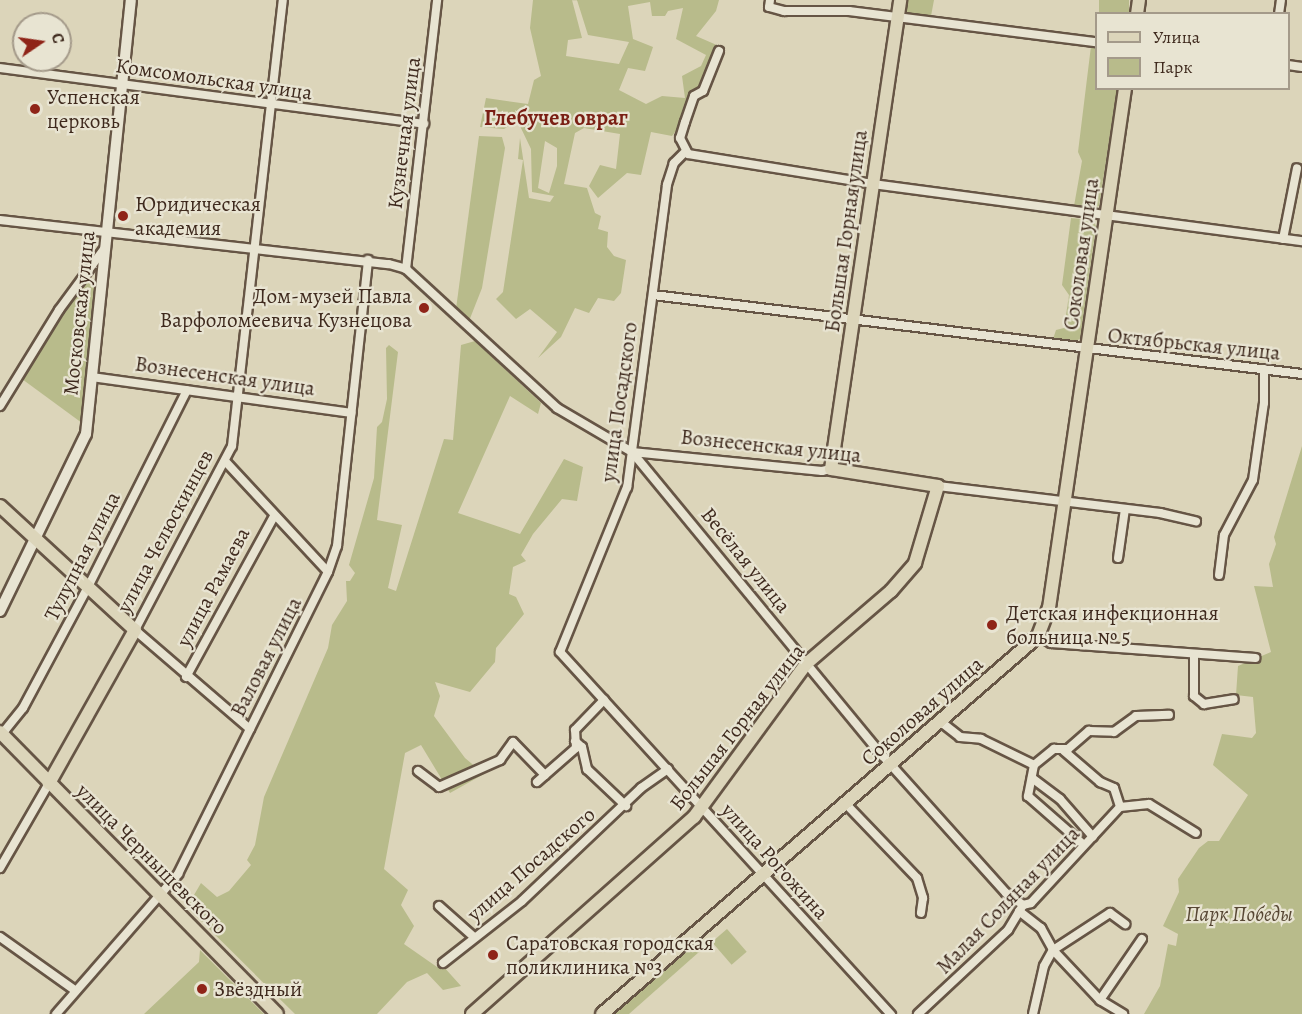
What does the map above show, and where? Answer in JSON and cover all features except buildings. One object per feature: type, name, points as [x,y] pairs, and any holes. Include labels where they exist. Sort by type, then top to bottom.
[{"type":"main road","name":"Московская улица","points":[[0,611],[86,434],[131,0]]},
{"type":"main road","name":"Большая Горная улица","points":[[831,469],[900,0]]},
{"type":"main road","name":"Соколовая улица","points":[[602,1014],[1038,636],[1049,608],[1125,90]]},
{"type":"main road","name":"Вознесенская улица","points":[[831,469],[938,486]]},
{"type":"main road","name":"Большая Горная улица","points":[[472,1014],[603,901],[702,808],[806,664],[912,570],[938,486]]},
{"type":"main road","points":[[0,506],[89,585],[135,630]]},
{"type":"main road","name":"улица Челюскинцев","points":[[49,783],[135,630]]},
{"type":"main road","name":"улица Чернышевского","points":[[1,733],[278,1014]]},
{"type":"street","name":"улица Челюскинцев","points":[[135,630],[232,446],[274,104],[283,0]]},
{"type":"street","name":"Кузнечная улица","points":[[406,269],[437,0]]},
{"type":"street","points":[[770,4],[897,16],[1095,42]]},
{"type":"street","points":[[719,51],[703,91],[694,96],[691,104],[680,138],[686,153],[873,184],[1302,241]]},
{"type":"street","name":"Комсомольская улица","points":[[0,68],[424,124]]},
{"type":"street","name":"улица Посадского","points":[[560,652],[627,487],[633,452],[631,438],[667,185],[674,162],[686,153]]},
{"type":"street","points":[[1283,239],[1297,168]]},
{"type":"street","points":[[0,220],[257,250],[368,260],[406,269]]},
{"type":"street","points":[[0,406],[59,310],[105,247]]},
{"type":"street","name":"Валовая улица","points":[[56,1014],[160,895],[186,861],[328,572],[337,546],[368,260]]},
{"type":"street","name":"Вознесенская улица","points":[[406,269],[557,408],[633,452],[822,471],[831,469]]},
{"type":"street","name":"Октябрьская улица","points":[[653,295],[852,322],[1302,374]]},
{"type":"street","points":[[1219,575],[1224,535],[1253,480],[1264,404],[1264,369]]},
{"type":"street","name":"Вознесенская улица","points":[[92,377],[352,413]]},
{"type":"street","name":"Тулупная улица","points":[[1,733],[23,708],[89,585],[187,390]]},
{"type":"street","name":"Весёлая улица","points":[[633,452],[891,764],[1006,893],[1041,928],[1053,950],[1100,1000],[1123,1014]]},
{"type":"street","points":[[225,461],[328,572]]},
{"type":"street","name":"Вознесенская улица","points":[[938,486],[1125,509],[1196,521]]},
{"type":"street","points":[[1118,558],[1125,509]]},
{"type":"street","name":"улица Рамаева","points":[[186,677],[274,516]]},
{"type":"street","points":[[135,630],[186,677],[250,729]]},
{"type":"street","points":[[1038,636],[1050,643],[1255,658]]},
{"type":"street","name":"улица Рогожина","points":[[560,652],[891,1014]]},
{"type":"street","points":[[1194,654],[1194,696],[1204,704],[1234,699]]},
{"type":"street","points":[[537,782],[576,748],[575,730],[604,700]]},
{"type":"street","points":[[1064,751],[1089,731],[1114,732],[1136,716],[1169,715]]},
{"type":"street","points":[[941,722],[960,737],[981,739],[1034,765]]},
{"type":"street","points":[[575,741],[582,747],[587,769],[626,806]]},
{"type":"street","points":[[418,771],[439,787],[500,760],[513,742],[545,775]]},
{"type":"street","points":[[1084,845],[1028,796],[1034,765],[1054,749],[1064,751],[1100,782],[1114,788],[1120,807],[1149,804],[1196,833]]},
{"type":"street","name":"улица Посадского","points":[[443,963],[522,901],[626,806],[641,788],[668,769]]},
{"type":"street","points":[[1032,778],[1060,799],[1093,837]]},
{"type":"street","name":"улица Челюскинцев","points":[[0,868],[49,783]]},
{"type":"street","points":[[845,803],[917,878],[923,898],[921,913]]},
{"type":"street","name":"Малая Соляная улица","points":[[918,1014],[1008,930],[1021,908],[1031,903],[1120,807]]},
{"type":"street","points":[[439,906],[474,937]]},
{"type":"street","points":[[1033,1014],[1044,966],[1053,950],[1110,913],[1125,924]]},
{"type":"street","points":[[0,937],[76,991]]},
{"type":"street","points":[[1100,1000],[1142,939]]},
{"type":"green space","points":[[533,0],[572,0],[582,38],[568,40],[566,56],[619,64],[629,42],[588,35],[577,0],[719,0],[716,11],[696,36],[719,46],[696,105],[672,136],[651,132],[641,175],[627,173],[598,198],[589,186],[600,165],[616,169],[620,134],[584,128],[575,133],[564,184],[587,188],[595,213],[601,216],[598,229],[608,232],[607,247],[614,256],[626,260],[621,293],[614,301],[598,298],[589,313],[575,308],[561,337],[538,358],[557,332],[530,309],[516,319],[496,299],[503,292],[523,160],[518,159],[520,138],[529,198],[550,202],[554,196],[532,192],[531,149],[520,126],[514,123],[504,129],[480,127],[486,98],[528,104],[534,80],[541,76],[530,28]],"holes":[[[650,2],[652,16],[665,16],[668,11],[683,8],[676,39],[706,55],[701,66],[682,76],[685,98],[662,96],[646,104],[619,90],[628,68],[645,71],[653,47],[633,39],[628,6]],[[545,141],[557,148],[557,166],[549,193],[538,188]]]},
{"type":"green space","points":[[905,0],[934,0],[931,16],[907,13],[903,10]]},
{"type":"green space","points":[[1099,0],[1129,0],[1129,12],[1099,12]]},
{"type":"green space","points":[[1091,46],[1095,47],[1095,90],[1117,90],[1099,206],[1092,209],[1074,206],[1082,161],[1078,152]]},
{"type":"green space","points":[[479,136],[502,137],[505,148],[482,288],[469,321],[456,309]]},
{"type":"green space","points":[[1071,218],[1093,220],[1096,226],[1080,339],[1075,341],[1053,339],[1056,330],[1064,328],[1069,295],[1062,285]]},
{"type":"green space","points":[[87,279],[95,283],[82,423],[22,379],[23,369]]},
{"type":"green space","points":[[475,341],[541,403],[538,414],[510,396],[458,513],[520,534],[564,459],[583,467],[577,501],[562,499],[533,534],[521,555],[526,561],[513,567],[509,594],[516,597],[524,614],[496,648],[495,662],[470,692],[435,682],[440,696],[434,716],[465,758],[484,774],[450,793],[421,745],[405,753],[384,869],[408,890],[401,905],[414,926],[404,944],[437,967],[443,966],[461,986],[443,990],[427,973],[407,982],[377,1014],[295,1014],[187,907],[201,883],[217,897],[229,891],[251,865],[247,860],[255,845],[264,797],[328,648],[332,625],[347,601],[346,581],[350,581],[355,573],[349,565],[374,478],[377,427],[382,422],[387,399],[386,348],[389,345],[398,352],[377,520],[402,525],[388,588],[396,591],[444,439],[453,440],[461,345]]},
{"type":"green space","name":"Парк Победы","points":[[1302,446],[1302,1014],[1144,1014],[1160,986],[1168,944],[1176,946],[1178,934],[1163,926],[1179,892],[1178,879],[1199,848],[1208,841],[1219,841],[1248,795],[1213,765],[1222,734],[1252,738],[1256,733],[1253,697],[1236,695],[1238,666],[1271,652],[1254,586],[1273,587],[1269,564],[1276,544],[1274,537]]},
{"type":"green space","points":[[727,929],[747,952],[732,965],[712,942]]},
{"type":"green space","points":[[689,945],[699,952],[629,1014],[609,1014]]},
{"type":"green space","name":"Звёздный","points":[[200,950],[264,1014],[144,1014],[199,962]]},
{"type":"place","name":"Успенская церковь","points":[[35,109]]},
{"type":"place","name":"Юридическая академия","points":[[123,216]]},
{"type":"place","name":"Дом-музей Павла Варфоломеевича Кузнецова","points":[[424,308]]},
{"type":"place","name":"Детская инфекционная больница № 5","points":[[992,625]]},
{"type":"place","name":"Саратовская городская поликлиника №3","points":[[493,955]]},
{"type":"place","name":"Звёздный","points":[[202,989]]},
{"type":"district","name":"Глебучев овраг","points":[[556,119]]}]
